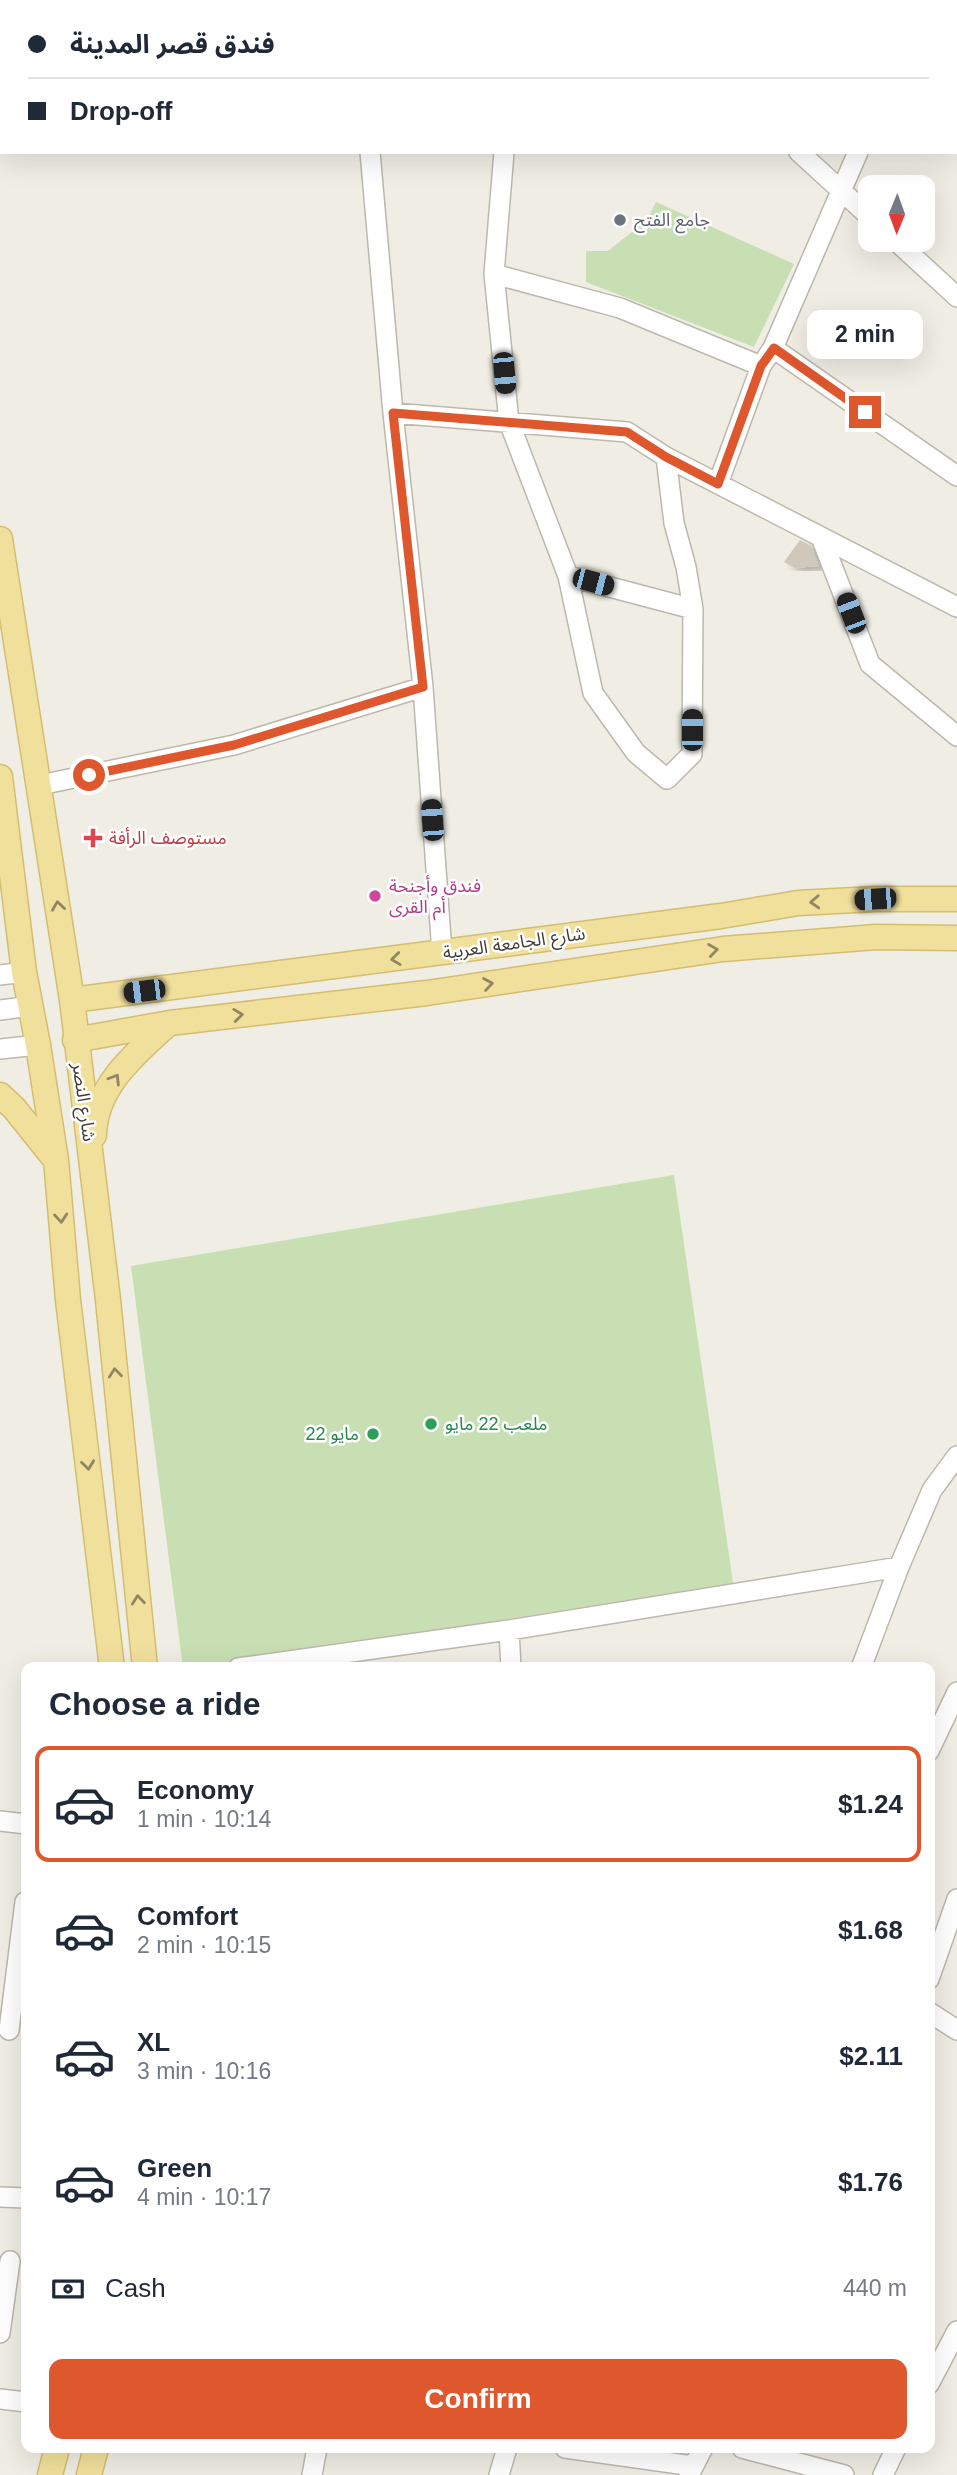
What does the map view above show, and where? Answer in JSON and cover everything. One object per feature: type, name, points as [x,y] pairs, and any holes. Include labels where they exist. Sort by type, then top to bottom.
[{"type":"main road","name":"شارع النصر","points":[[0,539],[9,661],[40,785],[72,1000],[105,1268],[144,1662]]},
{"type":"main road","name":"شارع النصر","points":[[0,776],[12,973],[31,1006],[56,1160],[71,1323],[111,1662]]},
{"type":"main road","name":"شارع الجامعة العربية","points":[[72,1000],[721,916],[797,903],[957,899]]},
{"type":"main road","name":"شارع الجامعة العربية","points":[[75,1040],[170,1023],[427,993],[723,948],[876,937],[957,938]]},
{"type":"main road","points":[[68,974],[92,981],[167,988]]},
{"type":"main road","points":[[93,1167],[94,1124],[108,1089],[121,1069],[170,1023]]},
{"type":"main road","points":[[0,1095],[15,1108],[56,1160]]},
{"type":"main road","points":[[66,1276],[82,1279],[105,1268]]},
{"type":"main road","points":[[71,1323],[89,1312],[110,1319]]},
{"type":"main road","points":[[50,2475],[57,2453]]},
{"type":"main road","points":[[89,2475],[95,2453]]},
{"type":"street","points":[[370,154],[393,413],[423,687],[442,953]]},
{"type":"street","points":[[504,154],[495,274],[509,422],[568,576],[593,693],[636,753],[667,779],[692,754],[693,609],[686,567],[674,523],[666,457]]},
{"type":"street","points":[[801,154],[858,206]]},
{"type":"street","points":[[718,484],[761,366],[774,348],[857,154]]},
{"type":"street","points":[[908,252],[957,297]]},
{"type":"street","points":[[495,274],[620,308],[761,366]]},
{"type":"street","points":[[774,348],[957,476]]},
{"type":"street","points":[[393,413],[627,432],[666,457],[957,607]]},
{"type":"street","points":[[821,537],[870,664],[957,736]]},
{"type":"street","points":[[568,576],[693,609]]},
{"type":"street","points":[[40,785],[234,745],[423,687]]},
{"type":"street","points":[[0,1010],[31,1006]]},
{"type":"street","points":[[0,1049],[38,1045]]},
{"type":"street","points":[[862,1662],[932,1490],[957,1457]]},
{"type":"street","points":[[281,1662],[509,1630],[899,1567]]},
{"type":"street","points":[[509,1630],[511,1662]]},
{"type":"street","points":[[935,1738],[957,1692]]},
{"type":"street","points":[[0,1821],[21,1823]]},
{"type":"street","points":[[935,1962],[957,1899]]},
{"type":"street","points":[[12,2030],[21,1941]]},
{"type":"street","points":[[935,2016],[957,2030]]},
{"type":"street","points":[[0,2197],[21,2198]]},
{"type":"street","points":[[0,2333],[10,2261]]},
{"type":"street","points":[[935,2373],[957,2331]]},
{"type":"street","points":[[0,2399],[21,2401]]},
{"type":"street","points":[[312,2475],[316,2453]]},
{"type":"street","points":[[499,2475],[506,2453]]},
{"type":"street","points":[[611,2453],[691,2471],[701,2453]]},
{"type":"street","points":[[761,2453],[844,2475]]},
{"type":"street","points":[[883,2475],[894,2453]]},
{"type":"green space","points":[[656,202],[794,264],[754,347],[586,282],[586,251],[608,251],[647,220]]},
{"type":"green space","name":"ملعب 22 مايو","points":[[674,1175],[733,1583],[239,1662],[182,1662],[131,1266]]},
{"type":"building","points":[[800,540],[811,546],[819,566],[794,568],[784,562]]},
{"type":"place","name":"جامع الفتح","points":[[620,220]]},
{"type":"place","name":"مستوصف الرأفة","points":[[93,838]]},
{"type":"place","name":"فندق وأجنحة أم القرى","points":[[375,896]]},
{"type":"place","name":"ملعب 22 مايو","points":[[431,1424]]},
{"type":"place","name":"22 مايو","points":[[373,1434]]},
{"type":"route","points":[[89,775],[234,745],[423,687],[393,413],[627,432],[666,457],[718,484],[761,366],[774,348],[865,412]]}]
